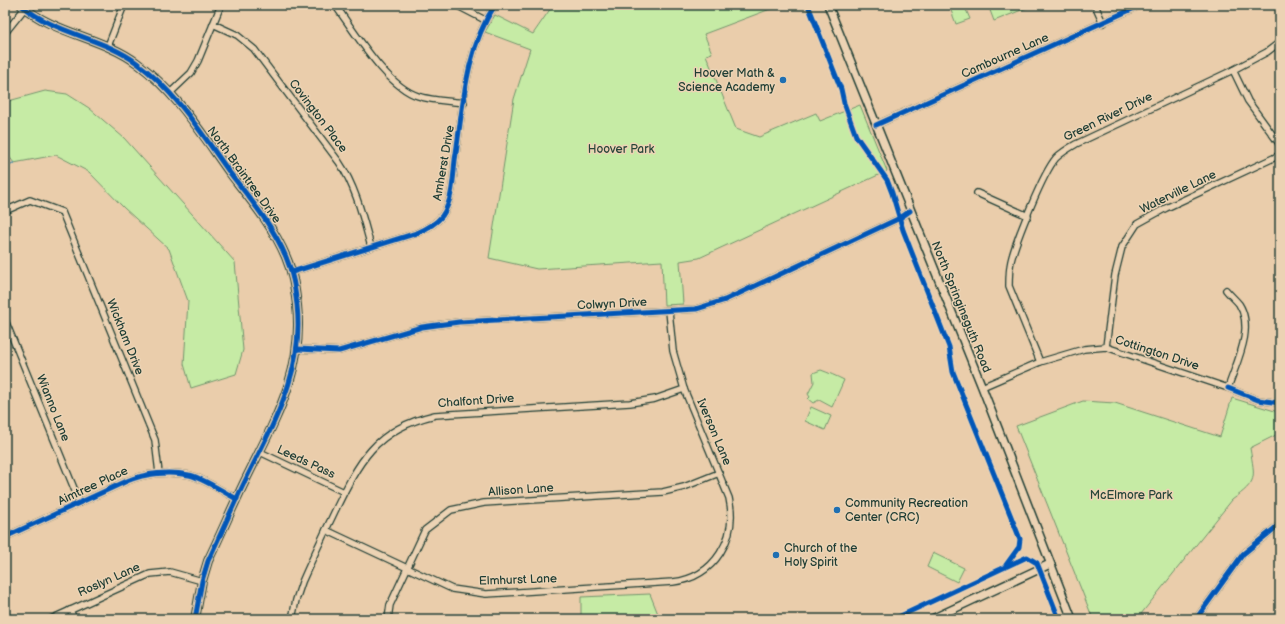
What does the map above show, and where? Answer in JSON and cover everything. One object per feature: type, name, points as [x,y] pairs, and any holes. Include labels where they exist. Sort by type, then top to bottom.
[{"type":"street","points":[[108,46],[124,5]]},
{"type":"street","points":[[170,92],[191,73],[198,61],[220,5]]},
{"type":"street","points":[[335,5],[384,71],[398,85],[418,96],[464,103]]},
{"type":"street","points":[[456,5],[485,20]]},
{"type":"street","name":"Amherst Drive","points":[[292,272],[417,233],[428,228],[441,216],[450,195],[471,60],[485,20],[495,5]]},
{"type":"street","name":"North Springinsguth Road","points":[[828,5],[982,387],[1072,619]]},
{"type":"street","points":[[1095,5],[1103,23]]},
{"type":"street","name":"Cambourne Lane","points":[[876,125],[1141,5]]},
{"type":"street","points":[[5,33],[23,6]]},
{"type":"street","name":"North Braintree Drive","points":[[23,6],[55,25],[108,46],[138,63],[170,92],[273,230],[292,272],[298,316],[298,349],[287,392],[208,561],[202,581],[195,619]]},
{"type":"street","name":"Covington Place","points":[[213,24],[237,35],[254,49],[342,167],[354,192],[371,247]]},
{"type":"street","name":"Green River Drive","points":[[1040,362],[1009,286],[1009,273],[1011,260],[1049,168],[1065,150],[1233,70],[1267,52],[1280,42]]},
{"type":"street","points":[[1233,70],[1248,101],[1280,145]]},
{"type":"street","name":"Waterville Lane","points":[[1106,347],[1115,275],[1122,247],[1137,224],[1173,205],[1280,155]]},
{"type":"street","points":[[977,194],[1028,216]]},
{"type":"street","name":"Wickham Drive","points":[[5,211],[30,200],[62,212],[155,440],[159,473]]},
{"type":"street","name":"Colwyn Drive","points":[[298,349],[339,351],[422,327],[459,322],[696,309],[725,300],[900,218],[910,211]]},
{"type":"street","points":[[1226,290],[1239,305],[1246,325],[1244,341],[1228,388]]},
{"type":"street","name":"Iverson Lane","points":[[669,311],[673,351],[684,389],[729,498],[732,524],[726,544],[716,558]]},
{"type":"street","name":"Wianno Lane","points":[[5,320],[80,503]]},
{"type":"street","name":"Cottington Drive","points":[[982,387],[1040,362],[1084,349],[1106,347],[1228,388],[1258,400],[1280,403]]},
{"type":"street","name":"Chalfont Drive","points":[[292,619],[302,582],[355,470],[376,444],[399,428],[423,418],[446,414],[630,403],[655,399],[684,389]]},
{"type":"street","name":"Leeds Pass","points":[[260,452],[344,492]]},
{"type":"street","name":"Aimtree Place","points":[[5,537],[135,477],[159,473],[190,475],[237,499]]},
{"type":"street","name":"Allison Lane","points":[[388,619],[390,605],[425,530],[451,510],[484,503],[663,492],[684,487],[719,473]]},
{"type":"street","points":[[1196,619],[1243,554],[1280,524]]},
{"type":"street","name":"Elmhurst Lane","points":[[326,530],[406,569],[452,589],[486,594],[679,581],[695,576],[711,565],[716,558]]},
{"type":"street","points":[[932,619],[1050,564]]},
{"type":"street","name":"Roslyn Lane","points":[[51,619],[150,574],[170,572],[202,581]]},
{"type":"street","points":[[70,610],[74,619]]},
{"type":"green space","name":"Hoover Park","points":[[553,5],[781,5],[704,34],[712,53],[706,55],[736,129],[759,137],[816,113],[820,121],[860,105],[887,171],[699,258],[680,261],[683,304],[664,305],[662,261],[537,269],[489,258],[514,99],[530,49],[485,32],[495,15],[533,34]]},
{"type":"green space","points":[[949,5],[964,5],[970,19],[956,24]]},
{"type":"green space","points":[[988,5],[1034,5],[994,21]]},
{"type":"green space","points":[[45,91],[67,94],[89,108],[124,138],[235,262],[243,350],[236,374],[191,388],[184,364],[188,301],[169,249],[124,208],[89,172],[56,155],[14,163],[8,155],[5,154],[5,102]]},
{"type":"green space","points":[[821,370],[844,380],[832,407],[819,400],[813,403],[808,399],[810,397],[808,394],[814,382],[813,373]]},
{"type":"green space","name":"McElmore Park","points":[[1232,398],[1278,412],[1280,433],[1250,448],[1253,478],[1250,483],[1232,500],[1137,619],[1093,619],[1016,426],[1083,401],[1115,403],[1220,437]]},
{"type":"green space","points":[[811,407],[831,416],[825,430],[805,421]]},
{"type":"green space","points":[[933,553],[964,568],[957,582],[927,567]]},
{"type":"green space","points":[[650,594],[660,619],[581,619],[581,597]]},
{"type":"waterway","points":[[5,167],[14,163]]},
{"type":"cycle path","points":[[21,5],[48,23],[123,54],[151,74],[188,114],[261,214],[281,246],[290,269],[297,305],[298,329],[292,373],[278,414],[208,561],[202,581],[195,619]]},
{"type":"cycle path","points":[[292,272],[417,233],[440,219],[446,210],[452,189],[463,100],[471,60],[485,22],[495,5]]},
{"type":"cycle path","points":[[808,5],[841,89],[844,103],[856,136],[887,180],[903,230],[949,347],[953,372],[1020,539],[1019,547],[1006,565]]},
{"type":"cycle path","points":[[876,125],[1141,5]]},
{"type":"cycle path","points":[[298,349],[339,351],[422,327],[459,322],[696,309],[725,300],[900,218],[910,211]]},
{"type":"cycle path","points":[[1228,388],[1258,400],[1280,403]]},
{"type":"cycle path","points":[[5,537],[134,478],[150,475],[174,473],[194,476],[237,499]]},
{"type":"cycle path","points":[[1196,619],[1243,554],[1280,524]]},
{"type":"cycle path","points":[[894,619],[1027,557],[1037,563],[1059,619]]},
{"type":"place","name":"Hoover Math & Science Academy","points":[[783,80]]},
{"type":"place","name":"Community Recreation Center (CRC)","points":[[837,510]]},
{"type":"place","name":"Church of the Holy Spirit","points":[[776,555]]}]
